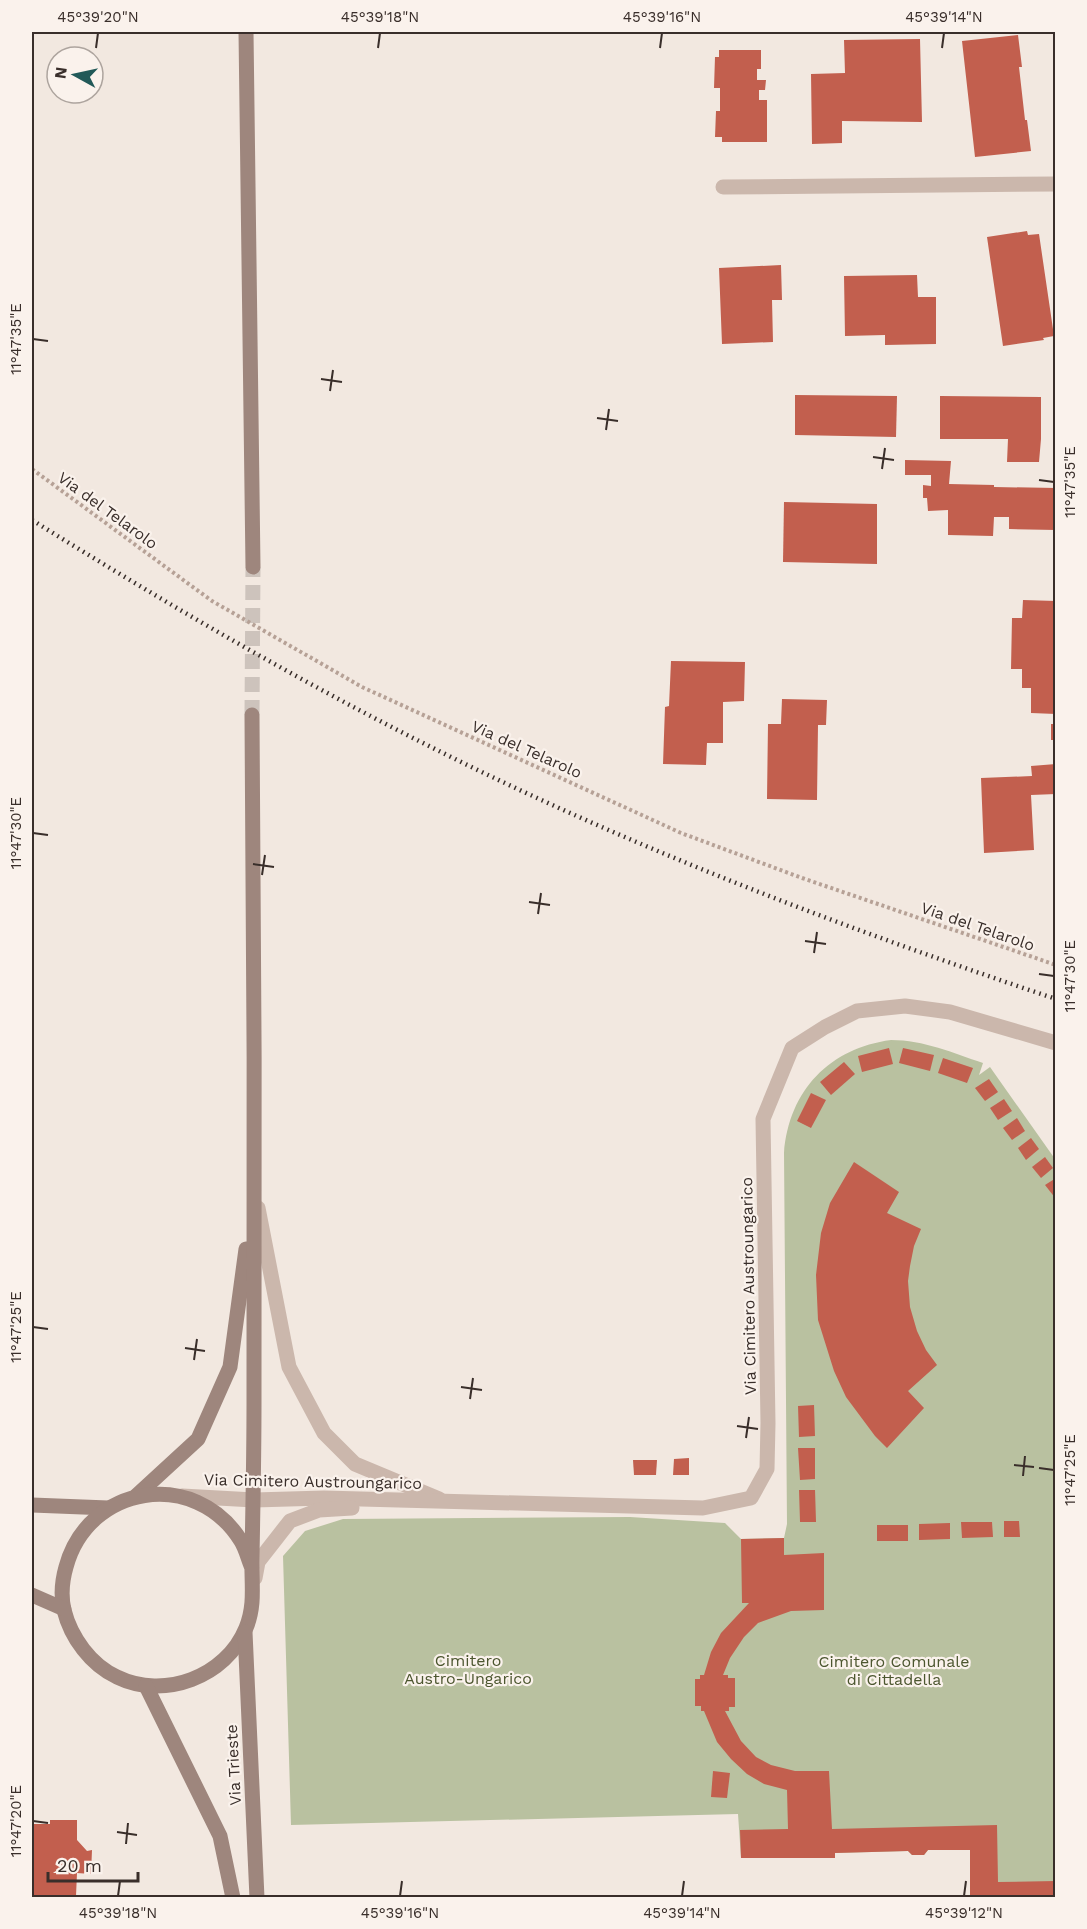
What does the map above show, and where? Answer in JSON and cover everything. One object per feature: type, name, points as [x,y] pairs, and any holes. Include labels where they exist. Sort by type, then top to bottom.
[{"type":"street","points":[[246,32],[253,567]]},
{"type":"street","points":[[723,187],[1056,184]]},
{"type":"street","points":[[252,715],[255,1190],[252,1568],[254,1587],[252,1610],[245,1632],[228,1656],[204,1675],[176,1685],[146,1686],[117,1677],[93,1661],[74,1637],[64,1609],[62,1580],[70,1551],[86,1526],[108,1508],[136,1496],[158,1494],[179,1496],[204,1505],[225,1521],[242,1542],[252,1568]]},
{"type":"street","name":"Via Cimitero Austroungarico","points":[[179,1496],[254,1500],[324,1498],[703,1508],[751,1498],[767,1469],[763,1119],[792,1048],[825,1027],[857,1011],[905,1006],[950,1012],[1056,1043]]},
{"type":"street","points":[[136,1496],[198,1439],[230,1367],[255,1190]]},
{"type":"street","name":"Via Cimitero Austroungarico","points":[[255,1190],[289,1367],[324,1433],[355,1464],[447,1502]]},
{"type":"street","name":"Via Cimitero Austroungarico","points":[[254,1587],[258,1562],[290,1521],[319,1510],[447,1502]]},
{"type":"street","points":[[32,1505],[108,1508]]},
{"type":"street","points":[[32,1595],[64,1609]]},
{"type":"street","name":"Via Trieste","points":[[245,1632],[257,1898]]},
{"type":"street","name":"Via Trieste","points":[[146,1686],[220,1836],[233,1898]]},
{"type":"path","name":"Via del Telarolo","points":[[32,469],[212,601],[362,687],[681,833],[802,878],[1056,965]]},
{"type":"green space","name":"Cimitero Comunale di Cittadella","points":[[891,1040],[927,1045],[983,1063],[979,1075],[990,1067],[1055,1159],[1055,1897],[970,1897],[970,1850],[928,1850],[924,1855],[912,1855],[908,1851],[835,1853],[835,1858],[741,1858],[738,1814],[291,1825],[283,1556],[305,1531],[343,1519],[630,1517],[725,1523],[741,1539],[784,1538],[787,1524],[784,1153],[788,1130],[794,1110],[816,1076],[849,1052]]},
{"type":"building","points":[[1018,35],[1022,67],[1019,67],[1031,151],[975,157],[962,41]]},
{"type":"building","points":[[920,39],[922,122],[842,121],[842,143],[812,144],[811,74],[845,73],[844,40]]},
{"type":"building","points":[[719,50],[761,50],[761,69],[757,69],[757,80],[766,80],[765,90],[759,90],[759,100],[767,100],[767,142],[722,142],[722,137],[715,137],[716,111],[720,111],[720,88],[714,88],[715,57],[719,57]]},
{"type":"building","points":[[1027,231],[1028,235],[1039,234],[1054,336],[1043,338],[1044,340],[1003,346],[987,237]]},
{"type":"building","points":[[781,265],[782,300],[772,300],[773,342],[722,344],[719,268]]},
{"type":"building","points":[[917,275],[918,297],[936,297],[936,344],[885,345],[885,335],[845,336],[844,276]]},
{"type":"building","points":[[795,395],[897,396],[896,437],[795,435]]},
{"type":"building","points":[[940,396],[1041,397],[1039,462],[1007,462],[1008,439],[940,439]]},
{"type":"building","points":[[905,460],[951,461],[949,484],[1056,488],[1056,530],[1009,529],[1009,517],[994,517],[993,536],[948,535],[948,510],[928,511],[927,498],[923,498],[923,485],[931,486],[931,475],[905,475]]},
{"type":"building","points":[[784,502],[877,504],[877,564],[783,562]]},
{"type":"building","points":[[1023,600],[1056,601],[1056,714],[1031,713],[1031,688],[1022,688],[1022,669],[1011,669],[1012,618],[1022,618]]},
{"type":"building","points":[[671,661],[745,662],[744,701],[723,702],[723,743],[707,743],[706,765],[663,764],[665,707],[669,706]]},
{"type":"building","points":[[782,699],[827,700],[826,725],[818,725],[817,800],[767,799],[768,724],[781,724]]},
{"type":"building","points":[[1051,724],[1056,724],[1056,740],[1051,740]]},
{"type":"building","points":[[1056,764],[1056,794],[1031,795],[1034,850],[984,853],[981,778],[1032,776],[1031,766]]},
{"type":"building","points":[[889,1048],[893,1064],[862,1072],[858,1056]]},
{"type":"building","points":[[903,1048],[934,1055],[930,1071],[899,1063]]},
{"type":"building","points":[[943,1058],[973,1068],[967,1083],[938,1073]]},
{"type":"building","points":[[844,1062],[855,1074],[831,1095],[820,1082]]},
{"type":"building","points":[[989,1079],[998,1092],[985,1101],[975,1088]]},
{"type":"building","points":[[811,1093],[826,1100],[811,1128],[797,1121]]},
{"type":"building","points":[[1004,1099],[1012,1111],[998,1120],[990,1108]]},
{"type":"building","points":[[1017,1118],[1025,1131],[1012,1140],[1003,1128]]},
{"type":"building","points":[[1031,1138],[1039,1149],[1026,1160],[1018,1148]]},
{"type":"building","points":[[1045,1157],[1053,1168],[1041,1178],[1032,1167]]},
{"type":"building","points":[[854,1162],[899,1192],[887,1213],[921,1229],[914,1246],[910,1266],[908,1281],[910,1307],[917,1331],[926,1350],[937,1365],[908,1391],[924,1408],[887,1448],[875,1436],[846,1397],[834,1371],[818,1320],[816,1275],[821,1233],[830,1203]]},
{"type":"building","points":[[1056,1178],[1056,1199],[1045,1185]]},
{"type":"building","points":[[814,1405],[815,1436],[799,1437],[798,1406]]},
{"type":"building","points":[[798,1448],[815,1448],[815,1479],[800,1480]]},
{"type":"building","points":[[689,1458],[689,1475],[673,1475],[674,1459]]},
{"type":"building","points":[[633,1460],[657,1460],[656,1475],[634,1475]]},
{"type":"building","points":[[799,1490],[815,1490],[816,1522],[800,1522]]},
{"type":"building","points":[[1004,1521],[1019,1521],[1020,1537],[1004,1537]]},
{"type":"building","points":[[961,1522],[992,1522],[993,1537],[962,1538]]},
{"type":"building","points":[[950,1523],[950,1539],[919,1540],[919,1524]]},
{"type":"building","points":[[877,1525],[908,1525],[908,1541],[877,1541]]},
{"type":"building","points":[[784,1538],[784,1555],[824,1553],[824,1610],[791,1611],[758,1623],[744,1637],[730,1658],[723,1675],[735,1678],[735,1707],[729,1707],[729,1711],[725,1711],[741,1741],[756,1757],[771,1765],[795,1771],[829,1771],[832,1829],[997,1825],[998,1882],[1056,1881],[1056,1898],[970,1898],[970,1850],[928,1850],[924,1855],[912,1855],[908,1851],[835,1853],[835,1858],[741,1858],[740,1830],[788,1829],[787,1790],[764,1784],[747,1774],[731,1759],[717,1742],[704,1711],[701,1711],[701,1706],[695,1706],[695,1679],[700,1679],[700,1675],[704,1675],[711,1652],[721,1633],[749,1603],[742,1603],[741,1539]]},
{"type":"building","points":[[713,1771],[730,1773],[727,1798],[711,1797]]},
{"type":"building","points":[[50,1820],[77,1820],[77,1840],[87,1851],[92,1850],[91,1874],[77,1873],[76,1896],[34,1895],[32,1824],[50,1824]]},
{"type":"tunnel","points":[[252,715],[253,567]]},
{"type":"railway","points":[[32,520],[132,582],[286,670],[390,726],[517,789],[592,823],[745,886],[900,945],[1056,999]]},
{"type":"park label","name":"Cimitero Austro-Ungarico","points":[[468,1669]]}]
